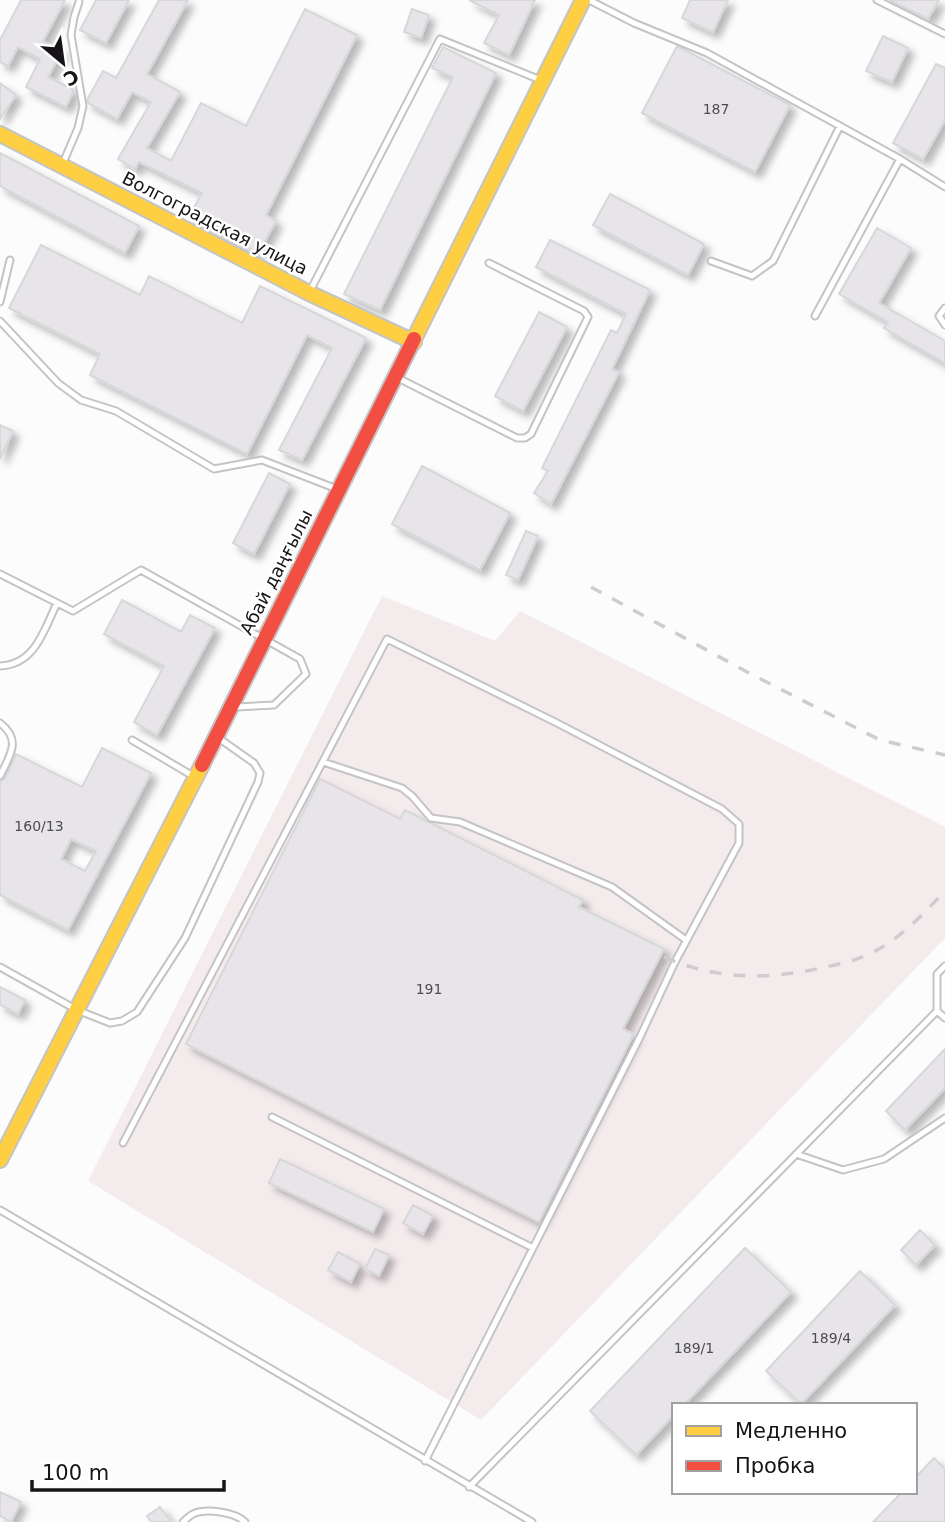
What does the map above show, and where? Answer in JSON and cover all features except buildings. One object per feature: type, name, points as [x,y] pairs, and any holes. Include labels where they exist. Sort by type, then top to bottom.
[{"type":"main road","name":"Абай даңғылы","points":[[0,1160],[217,737],[583,0]]},
{"type":"main road","name":"Волгоградская улица","points":[[0,134],[309,293],[414,342]]},
{"type":"lane","points":[[589,0],[634,23],[707,53],[900,159],[945,187]]},
{"type":"lane","points":[[877,0],[945,34]]},
{"type":"lane","points":[[62,166],[78,128],[83,106],[71,35],[79,2]]},
{"type":"lane","points":[[309,293],[440,39],[541,81]]},
{"type":"lane","points":[[711,261],[752,276],[773,261],[840,126]]},
{"type":"lane","points":[[815,316],[900,159]]},
{"type":"lane","points":[[0,302],[10,260]]},
{"type":"lane","points":[[396,377],[517,438],[525,439],[531,434],[588,317],[584,311],[489,264]]},
{"type":"lane","points":[[945,308],[939,316],[945,325]]},
{"type":"lane","points":[[0,321],[58,383],[81,400],[116,411],[214,469],[262,460],[340,490]]},
{"type":"lane","points":[[0,574],[73,611],[141,570],[300,659],[306,674],[274,705],[232,707]]},
{"type":"lane","points":[[0,666],[19,663],[33,653],[57,603]]},
{"type":"lane","points":[[123,1143],[387,639],[722,809],[739,824],[740,843],[686,940],[640,1037],[425,1461]]},
{"type":"lane","points":[[0,723],[11,735],[14,748],[0,776]]},
{"type":"lane","points":[[0,967],[77,1010],[110,1023],[122,1021],[137,1012],[185,938],[260,773],[254,763],[217,737]]},
{"type":"lane","points":[[132,740],[196,778]]},
{"type":"lane","points":[[323,762],[402,788],[431,818],[460,822],[612,887],[686,940]]},
{"type":"lane","points":[[469,1487],[937,1011],[937,974],[945,966]]},
{"type":"lane","points":[[937,1011],[945,1018]]},
{"type":"lane","points":[[272,1117],[533,1248]]},
{"type":"lane","points":[[796,1154],[843,1170],[884,1159],[945,1118]]},
{"type":"lane","points":[[0,1210],[532,1522]]},
{"type":"lane","points":[[183,1522],[193,1514],[211,1511],[242,1518],[245,1522]]},
{"type":"shaded area","points":[[382,596],[495,641],[520,611],[945,827],[945,938],[481,1420],[88,1181]]},
{"type":"railway","points":[[591,587],[880,740],[945,755]]},
{"type":"railway","points":[[664,957],[703,970],[742,976],[781,975],[835,965],[864,956],[896,938],[945,891]]},
{"type":"traffic: slow","points":[[414,339],[583,0]]},
{"type":"traffic: slow","points":[[0,134],[309,293],[414,342]]},
{"type":"traffic: slow","points":[[0,1160],[202,765]]},
{"type":"traffic: jam","points":[[202,765],[414,339]]}]
